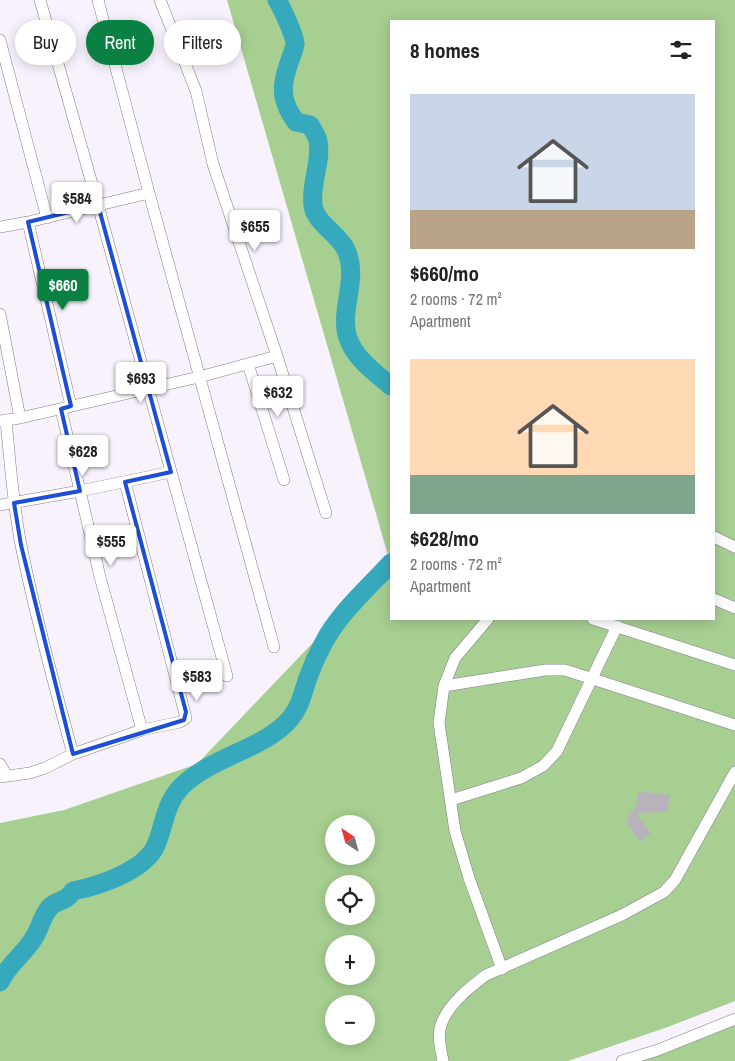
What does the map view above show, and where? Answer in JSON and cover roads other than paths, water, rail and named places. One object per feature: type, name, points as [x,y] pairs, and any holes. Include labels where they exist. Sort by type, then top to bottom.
[{"type":"street","points":[[40,0],[227,676]]},
{"type":"street","points":[[98,0],[274,647]]},
{"type":"street","points":[[160,0],[196,91],[213,164],[278,356],[326,513]]},
{"type":"street","points":[[0,40],[46,218]]},
{"type":"street","points":[[0,227],[149,193]]},
{"type":"street","points":[[28,222],[66,408],[80,491],[100,577],[142,730]]},
{"type":"street","points":[[0,314],[20,418]]},
{"type":"street","points":[[73,754],[39,632],[14,503],[3,420],[20,418],[148,389],[278,356]]},
{"type":"street","points":[[248,364],[284,480]]},
{"type":"street","points":[[0,505],[171,472]]},
{"type":"street","points":[[0,764],[4,777],[30,773],[73,754],[142,730],[180,722],[186,718],[186,712],[125,482]]},
{"type":"street","points":[[715,537],[735,547]]},
{"type":"street","points":[[715,599],[735,608]]},
{"type":"street","points":[[487,620],[455,658],[444,686],[440,723],[455,831],[469,878],[502,968]]},
{"type":"street","points":[[596,620],[735,665]]},
{"type":"street","points":[[451,800],[521,778],[543,766],[557,751],[617,626]]},
{"type":"street","points":[[444,686],[545,670],[565,670],[735,725]]},
{"type":"street","points":[[443,1061],[440,1041],[441,1026],[451,1008],[469,988],[486,975],[622,915],[664,892],[675,880],[730,790],[735,772]]},
{"type":"street","points":[[622,1061],[658,1050],[735,1019]]},
{"type":"waterway","points":[[277,0],[291,29],[295,44],[285,74],[283,89],[285,102],[296,122],[310,125],[318,141],[319,149],[313,189],[313,206],[318,218],[345,248],[349,259],[351,269],[346,314],[347,335],[359,357],[371,370],[390,385]]},
{"type":"waterway","points":[[0,982],[7,970],[31,942],[51,906],[65,899],[73,891],[120,876],[142,862],[150,854],[159,838],[171,801],[181,787],[193,776],[266,738],[279,730],[290,719],[299,704],[321,647],[337,622],[354,601],[390,564]]}]
